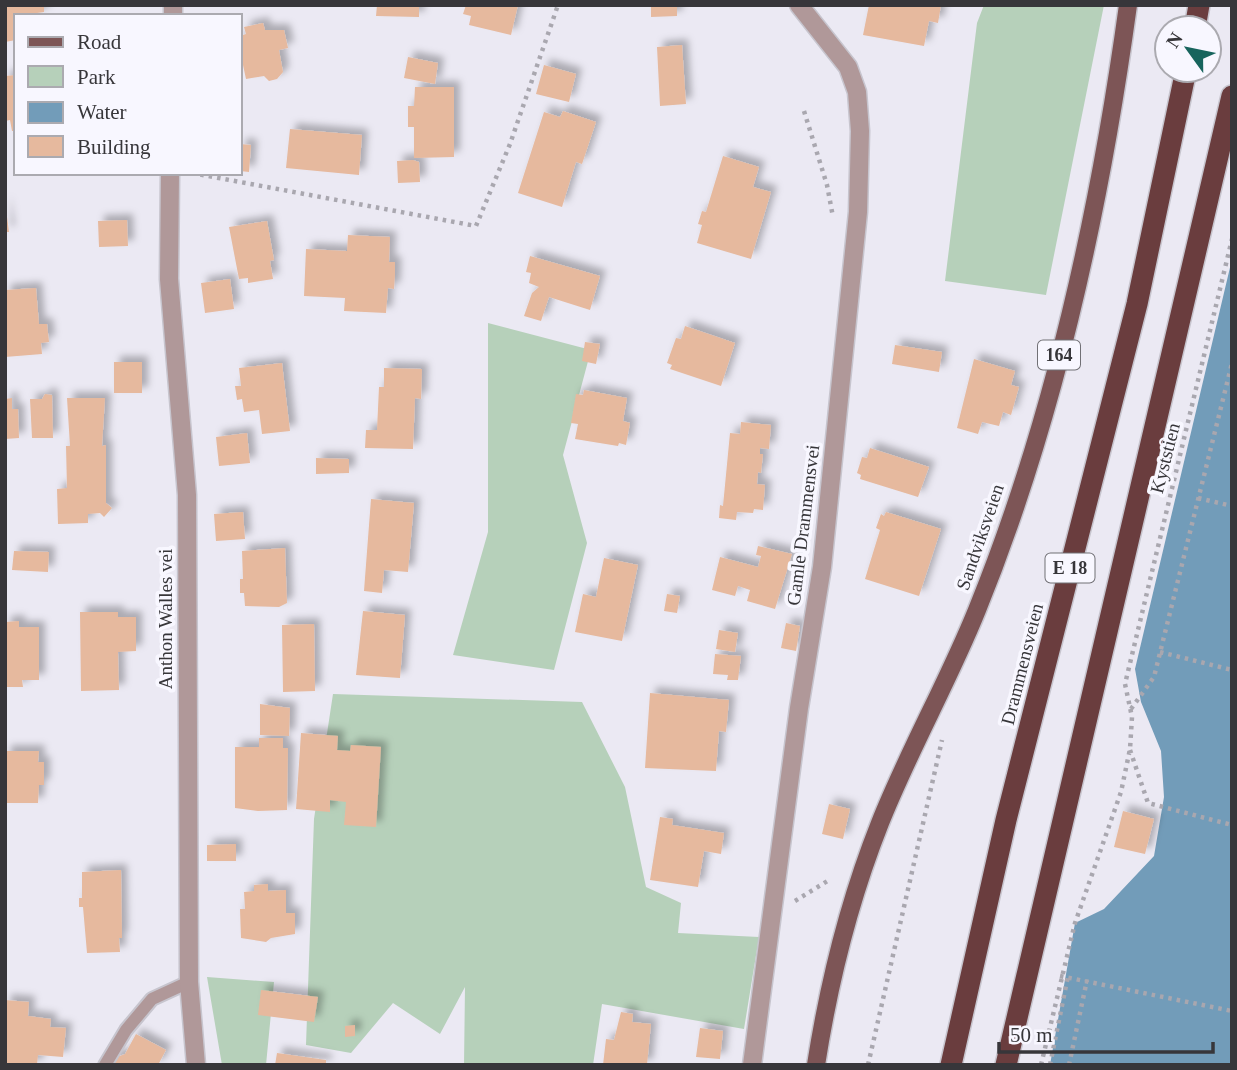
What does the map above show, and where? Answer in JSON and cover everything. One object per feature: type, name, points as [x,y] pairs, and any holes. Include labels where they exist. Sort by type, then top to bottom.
[{"type":"highway","name":"Drammensveien","points":[[951,1065],[1006,820],[1137,304],[1183,84]]},
{"type":"highway","name":"E 18","points":[[1006,1065],[1232,96]]},
{"type":"main road","name":"Sandviksveien","points":[[816,1065],[839,947],[864,863],[977,610],[1036,437],[1090,221],[1111,118],[1128,5]]},
{"type":"street","name":"Gamle Drammensvei","points":[[752,1065],[799,708],[822,567],[858,212],[860,131],[857,92],[848,67],[799,5]]},
{"type":"street","name":"Anthon Walles vei","points":[[170,175],[169,279],[187,495],[189,982],[196,1065]]},
{"type":"lane","points":[[105,1065],[126,1030],[152,999],[189,982]]},
{"type":"path","points":[[203,175],[476,226],[510,144],[558,5]]},
{"type":"path","points":[[804,111],[827,185],[834,223]]},
{"type":"path","name":"Kyststien","points":[[1130,709],[1125,684],[1232,239]]},
{"type":"path","points":[[1041,1065],[1060,976],[1075,923],[1121,792],[1130,749],[1130,709],[1154,677],[1232,363]]},
{"type":"path","points":[[1198,498],[1232,506]]},
{"type":"path","points":[[1160,652],[1232,670]]},
{"type":"path","points":[[868,1065],[923,832],[942,735]]},
{"type":"path","points":[[1130,749],[1148,803],[1232,825]]},
{"type":"path","points":[[1060,976],[1232,1011]]},
{"type":"path","points":[[1050,1065],[1068,976]]},
{"type":"path","points":[[1069,1065],[1087,980]]},
{"type":"green space","points":[[984,5],[1104,5],[1046,295],[945,281],[977,23]]},
{"type":"green space","points":[[488,323],[591,350],[563,455],[587,543],[554,670],[453,655],[488,532]]},
{"type":"green space","points":[[333,694],[582,702],[625,787],[646,887],[681,903],[678,933],[759,937],[744,1029],[602,1004],[593,1065],[464,1065],[465,987],[440,1034],[393,1003],[351,1053],[306,1045],[314,819]]},
{"type":"green space","points":[[207,977],[274,982],[266,1065],[222,1065]]},
{"type":"water","points":[[1232,259],[1232,1065],[1050,1065],[1075,923],[1104,909],[1154,856],[1164,797],[1161,751],[1141,702],[1135,669]]},
{"type":"building","points":[[5,5],[44,5],[44,12],[14,14],[14,40],[5,42]]},
{"type":"building","points":[[377,5],[419,5],[419,17],[376,16]]},
{"type":"building","points":[[466,5],[518,5],[511,35],[469,25],[471,16],[463,14]]},
{"type":"building","points":[[651,5],[677,5],[677,16],[651,17]]},
{"type":"building","points":[[869,5],[941,5],[938,23],[929,21],[924,46],[863,35]]},
{"type":"building","points":[[263,23],[265,30],[284,30],[288,48],[279,50],[283,72],[277,79],[269,81],[264,76],[246,79],[242,65],[242,35],[246,34],[244,27]]},
{"type":"building","points":[[682,45],[686,104],[660,106],[657,47]]},
{"type":"building","points":[[408,57],[438,63],[435,84],[404,78]]},
{"type":"building","points":[[544,65],[576,74],[569,102],[536,94]]},
{"type":"building","points":[[14,75],[14,131],[10,120],[5,121],[5,76]]},
{"type":"building","points":[[415,87],[454,87],[454,157],[414,158],[414,127],[408,127],[408,106],[414,106]]},
{"type":"building","points":[[563,111],[596,122],[582,164],[576,162],[562,207],[518,193],[544,112],[560,117]]},
{"type":"building","points":[[290,129],[362,135],[359,175],[286,168]]},
{"type":"building","points":[[242,144],[251,145],[249,172],[242,171]]},
{"type":"building","points":[[723,156],[759,167],[753,187],[771,192],[751,259],[697,243],[702,225],[698,224],[702,211],[706,212]]},
{"type":"building","points":[[397,161],[419,162],[420,182],[398,183]]},
{"type":"building","points":[[5,201],[9,232],[5,232]]},
{"type":"building","points":[[127,220],[128,246],[99,247],[98,221]]},
{"type":"building","points":[[267,221],[274,260],[270,261],[273,279],[248,283],[248,278],[239,279],[229,227]]},
{"type":"building","points":[[348,235],[390,237],[389,262],[395,262],[395,275],[394,289],[388,288],[386,313],[344,311],[345,298],[304,296],[306,249],[347,251]]},
{"type":"building","points":[[530,256],[600,276],[590,310],[549,297],[541,321],[524,316],[532,293],[539,287],[529,283],[531,273],[526,272]]},
{"type":"building","points":[[230,279],[234,309],[205,313],[201,283]]},
{"type":"building","points":[[36,288],[39,324],[47,324],[49,342],[41,343],[42,354],[5,357],[5,290]]},
{"type":"building","points":[[685,326],[735,343],[721,386],[670,369],[672,365],[667,363],[676,338],[681,339]]},
{"type":"building","points":[[585,342],[600,344],[596,364],[582,361]]},
{"type":"building","points":[[895,345],[942,352],[939,372],[892,364]]},
{"type":"building","points":[[974,359],[1015,371],[1011,385],[1019,387],[1011,415],[1003,412],[999,426],[982,422],[978,434],[957,428]]},
{"type":"building","points":[[114,362],[142,362],[142,393],[114,393]]},
{"type":"building","points":[[282,363],[290,431],[262,434],[259,410],[244,412],[242,399],[237,400],[235,386],[241,386],[239,368]]},
{"type":"building","points":[[384,368],[422,369],[421,399],[415,398],[413,449],[365,448],[366,430],[377,430],[379,387],[384,387]]},
{"type":"building","points":[[584,390],[627,398],[623,421],[630,423],[626,445],[575,439],[578,424],[571,423],[576,394],[583,395]]},
{"type":"building","points":[[45,394],[52,395],[53,438],[32,438],[30,399],[42,399]]},
{"type":"building","points":[[12,398],[12,409],[18,409],[19,438],[5,439],[5,399]]},
{"type":"building","points":[[67,398],[105,398],[102,446],[106,445],[106,503],[112,508],[104,517],[100,513],[88,514],[88,523],[58,524],[57,489],[67,488],[66,446],[70,446]]},
{"type":"building","points":[[741,422],[771,425],[769,449],[760,448],[760,454],[763,454],[757,484],[765,485],[763,510],[754,509],[753,513],[737,512],[736,520],[719,518],[720,505],[723,506],[730,433],[740,434]]},
{"type":"building","points":[[247,433],[250,463],[219,466],[216,437]]},
{"type":"building","points":[[870,448],[929,467],[918,497],[860,479],[861,475],[857,473],[862,457],[867,458]]},
{"type":"building","points":[[316,458],[349,459],[349,473],[316,474]]},
{"type":"building","points":[[371,499],[414,503],[408,572],[384,570],[382,593],[364,591]]},
{"type":"building","points":[[243,512],[245,539],[216,541],[214,514]]},
{"type":"building","points":[[886,512],[941,529],[919,596],[865,579],[880,530],[876,528],[881,514],[884,516]]},
{"type":"building","points":[[758,546],[792,554],[775,609],[747,601],[750,590],[738,586],[735,596],[712,590],[720,557],[758,567],[761,556],[756,555]]},
{"type":"building","points":[[285,548],[287,603],[279,607],[245,606],[244,593],[240,593],[240,579],[243,579],[242,551]]},
{"type":"building","points":[[14,551],[49,552],[48,572],[12,570]]},
{"type":"building","points":[[604,558],[638,565],[622,641],[575,632],[583,594],[596,597]]},
{"type":"building","points":[[667,594],[680,596],[677,613],[664,611]]},
{"type":"building","points":[[363,611],[405,615],[400,678],[356,675]]},
{"type":"building","points":[[80,612],[118,612],[118,617],[136,617],[136,651],[118,652],[119,690],[81,691]]},
{"type":"building","points":[[19,621],[19,627],[39,627],[39,680],[22,680],[23,687],[5,687],[5,622]]},
{"type":"building","points":[[786,623],[800,626],[796,651],[781,648]]},
{"type":"building","points":[[314,624],[315,691],[283,692],[282,625]]},
{"type":"building","points":[[719,630],[738,633],[735,652],[716,649]]},
{"type":"building","points":[[715,654],[741,656],[738,680],[727,680],[728,675],[713,674]]},
{"type":"building","points":[[650,693],[729,700],[726,732],[719,731],[716,771],[645,768]]},
{"type":"building","points":[[260,704],[290,708],[289,736],[260,735]]},
{"type":"building","points":[[301,733],[338,736],[337,750],[350,751],[351,745],[381,747],[376,827],[344,825],[346,802],[330,800],[330,812],[296,809]]},
{"type":"building","points":[[259,738],[283,738],[283,748],[288,748],[287,810],[258,811],[235,808],[235,747],[259,747]]},
{"type":"building","points":[[5,751],[39,751],[38,762],[44,762],[44,785],[39,785],[38,803],[5,803]]},
{"type":"building","points":[[829,804],[850,809],[843,839],[822,834]]},
{"type":"building","points":[[1123,811],[1154,819],[1145,854],[1114,847]]},
{"type":"building","points":[[660,817],[673,819],[672,825],[724,833],[721,854],[704,851],[698,887],[650,880]]},
{"type":"building","points":[[236,844],[236,861],[207,861],[207,845]]},
{"type":"building","points":[[121,870],[120,952],[87,953],[83,907],[79,907],[79,898],[82,898],[82,872]]},
{"type":"building","points":[[268,884],[268,891],[286,890],[286,913],[295,913],[295,934],[271,938],[266,942],[241,938],[240,909],[245,909],[244,892],[254,891],[254,885]]},
{"type":"building","points":[[261,990],[318,997],[314,1022],[258,1015]]},
{"type":"building","points":[[5,1000],[29,1002],[28,1016],[51,1019],[50,1027],[66,1028],[63,1057],[38,1055],[37,1065],[5,1065]]},
{"type":"building","points":[[621,1012],[633,1014],[632,1022],[651,1024],[647,1065],[603,1065],[606,1039],[614,1040]]},
{"type":"building","points":[[355,1025],[355,1036],[345,1037],[345,1026]]},
{"type":"building","points":[[700,1028],[723,1031],[720,1059],[696,1057]]},
{"type":"building","points":[[136,1034],[166,1050],[158,1065],[109,1065],[115,1054],[125,1054]]},
{"type":"building","points":[[277,1053],[326,1060],[326,1065],[275,1065]]}]
